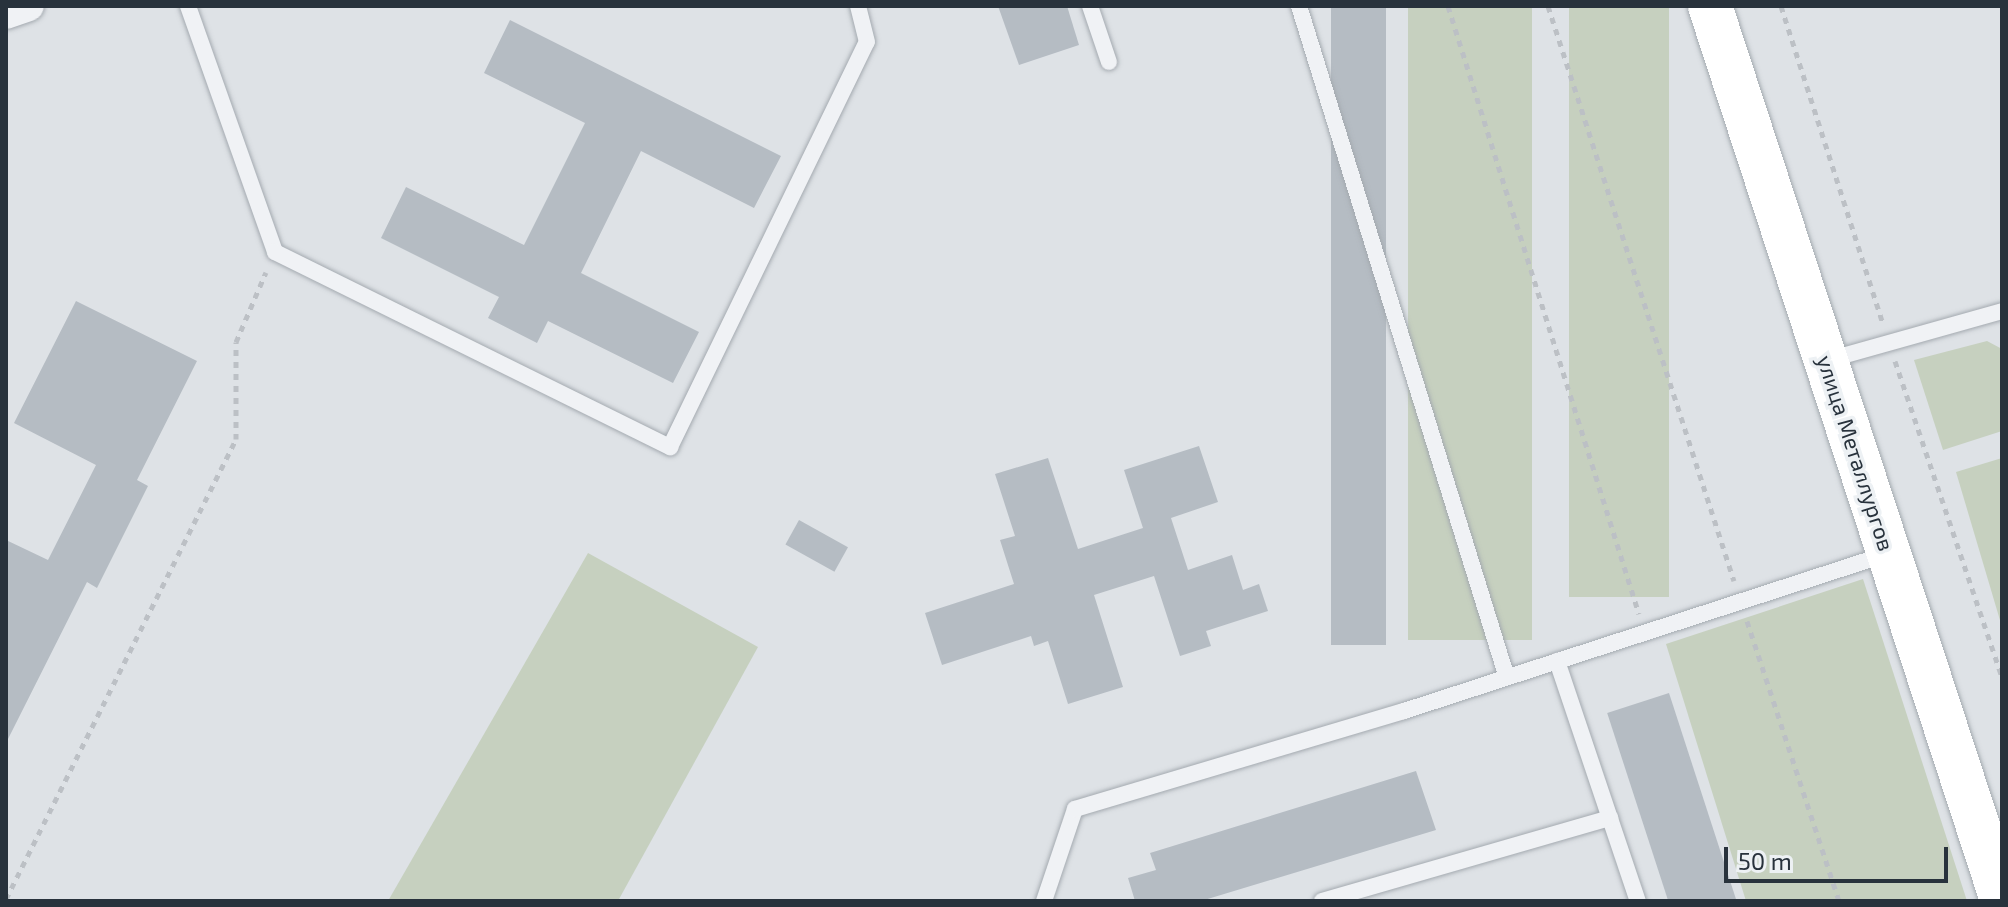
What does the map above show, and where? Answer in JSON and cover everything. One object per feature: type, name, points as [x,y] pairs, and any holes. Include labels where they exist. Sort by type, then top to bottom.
[{"type":"main road","name":"улица Металлургов","points":[[1710,6],[2002,900]]},
{"type":"street","points":[[6,14],[27,6]]},
{"type":"lane","points":[[188,6],[275,252],[670,447],[867,42],[858,6]]},
{"type":"lane","points":[[1090,6],[1109,62]]},
{"type":"lane","points":[[1299,6],[1507,678]]},
{"type":"lane","points":[[1827,360],[2002,311]]},
{"type":"lane","points":[[1044,901],[1075,809],[1507,678],[1888,554]]},
{"type":"lane","points":[[1557,661],[1638,901]]},
{"type":"lane","points":[[1322,901],[1610,818]]},
{"type":"path","points":[[1448,6],[1646,634]]},
{"type":"path","points":[[1548,6],[1839,901]]},
{"type":"path","points":[[6,899],[236,439],[236,342],[275,252]]},
{"type":"green space","points":[[1408,6],[1532,6],[1532,640],[1408,640]]},
{"type":"green space","points":[[1569,6],[1669,6],[1669,597],[1569,597]]},
{"type":"green space","points":[[1987,341],[2002,349],[2002,431],[1943,450],[1914,360]]},
{"type":"green space","points":[[2002,458],[2002,627],[1956,472]]},
{"type":"green space","points":[[588,553],[758,647],[618,901],[388,901]]},
{"type":"green space","points":[[1863,579],[1967,901],[1746,901],[1666,644]]},
{"type":"building","points":[[998,6],[1067,6],[1079,45],[1019,65]]},
{"type":"building","points":[[1331,6],[1386,6],[1386,645],[1331,645]]},
{"type":"building","points":[[510,20],[781,156],[754,208],[641,151],[581,273],[699,332],[673,383],[548,321],[537,343],[488,318],[499,297],[381,238],[406,187],[524,245],[585,123],[484,73]]},
{"type":"building","points":[[76,301],[197,361],[137,480],[148,486],[97,588],[87,582],[6,743],[6,540],[48,560],[96,465],[14,423]]},
{"type":"building","points":[[1199,446],[1218,502],[1171,518],[1188,570],[1232,555],[1243,590],[1259,584],[1268,611],[1206,631],[1211,646],[1180,656],[1154,576],[1094,595],[1123,687],[1068,704],[1048,641],[1034,646],[1031,636],[942,665],[925,613],[1014,584],[1000,540],[1015,536],[995,474],[1048,458],[1078,549],[1143,528],[1124,470]]},
{"type":"building","points":[[799,520],[848,547],[834,572],[785,544]]},
{"type":"building","points":[[1669,693],[1736,900],[1668,901],[1607,713]]},
{"type":"building","points":[[1416,771],[1436,830],[1201,901],[1135,901],[1128,878],[1156,870],[1150,853]]}]
